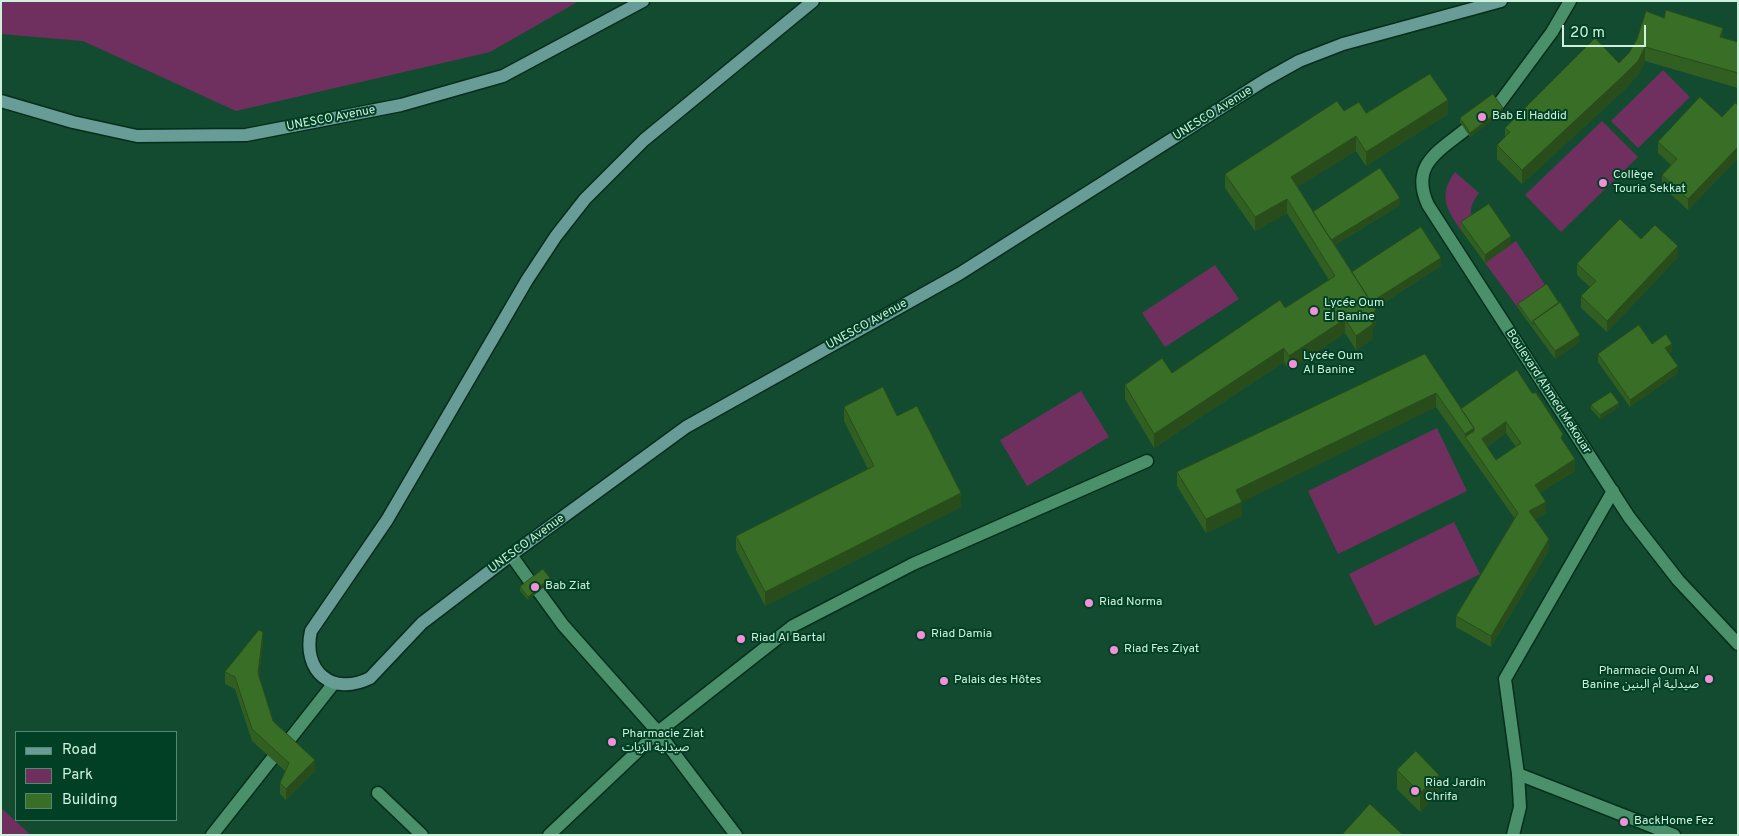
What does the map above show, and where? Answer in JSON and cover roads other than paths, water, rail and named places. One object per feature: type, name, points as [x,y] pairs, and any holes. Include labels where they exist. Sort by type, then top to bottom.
[{"type":"main road","name":"UNESCO Avenue","points":[[1,101],[73,122],[137,136],[246,135],[401,105],[503,76],[643,1]]},
{"type":"main road","points":[[334,683],[323,677],[315,668],[309,656],[308,644],[311,631],[387,520],[527,280],[556,236],[585,199],[623,159],[813,1]]},
{"type":"main road","name":"UNESCO Avenue","points":[[334,683],[359,683],[370,678],[422,623],[511,555],[686,428],[960,274],[1299,61],[1351,42],[1501,1]]},
{"type":"street","points":[[1498,105],[1552,32],[1570,1]]},
{"type":"street","name":"Boulevard Ahmed Mekouar","points":[[1465,130],[1431,157],[1423,175],[1422,193],[1447,236],[1647,543],[1738,644]]},
{"type":"street","points":[[549,835],[658,732],[793,626],[913,564],[1147,460]]},
{"type":"street","points":[[1513,835],[1520,807],[1518,774],[1505,679],[1612,491]]},
{"type":"street","points":[[511,555],[563,625],[658,732],[736,835]]},
{"type":"street","points":[[286,744],[334,683]]},
{"type":"street","points":[[212,835],[272,759]]},
{"type":"street","points":[[1518,774],[1674,835]]},
{"type":"street","points":[[378,793],[422,835]]},
{"type":"place","name":"Bab El Haddid","points":[[1482,117]]},
{"type":"place","name":"Collège Touria Sekkat","points":[[1603,183]]},
{"type":"place","name":"Lycée Oum El Banine","points":[[1314,311]]},
{"type":"place","name":"Lycée Oum Al Banine","points":[[1293,364]]},
{"type":"place","name":"Bab Ziat","points":[[535,587]]},
{"type":"place","name":"Riad Norma","points":[[1089,603]]},
{"type":"place","name":"Riad Damia","points":[[921,635]]},
{"type":"place","name":"Riad Al Bartal","points":[[741,639]]},
{"type":"place","name":"Riad Fes Ziyat","points":[[1114,650]]},
{"type":"place","name":"Pharmacie Oum Al Banine صيدلية أم البنين","points":[[1709,679]]},
{"type":"place","name":"Palais des Hôtes","points":[[944,681]]},
{"type":"place","name":"Pharmacie Ziat صيدلية الزيات","points":[[612,742]]},
{"type":"place","name":"Riad Jardin Chrifa","points":[[1415,791]]},
{"type":"place","name":"BackHome Fez","points":[[1624,822]]}]
